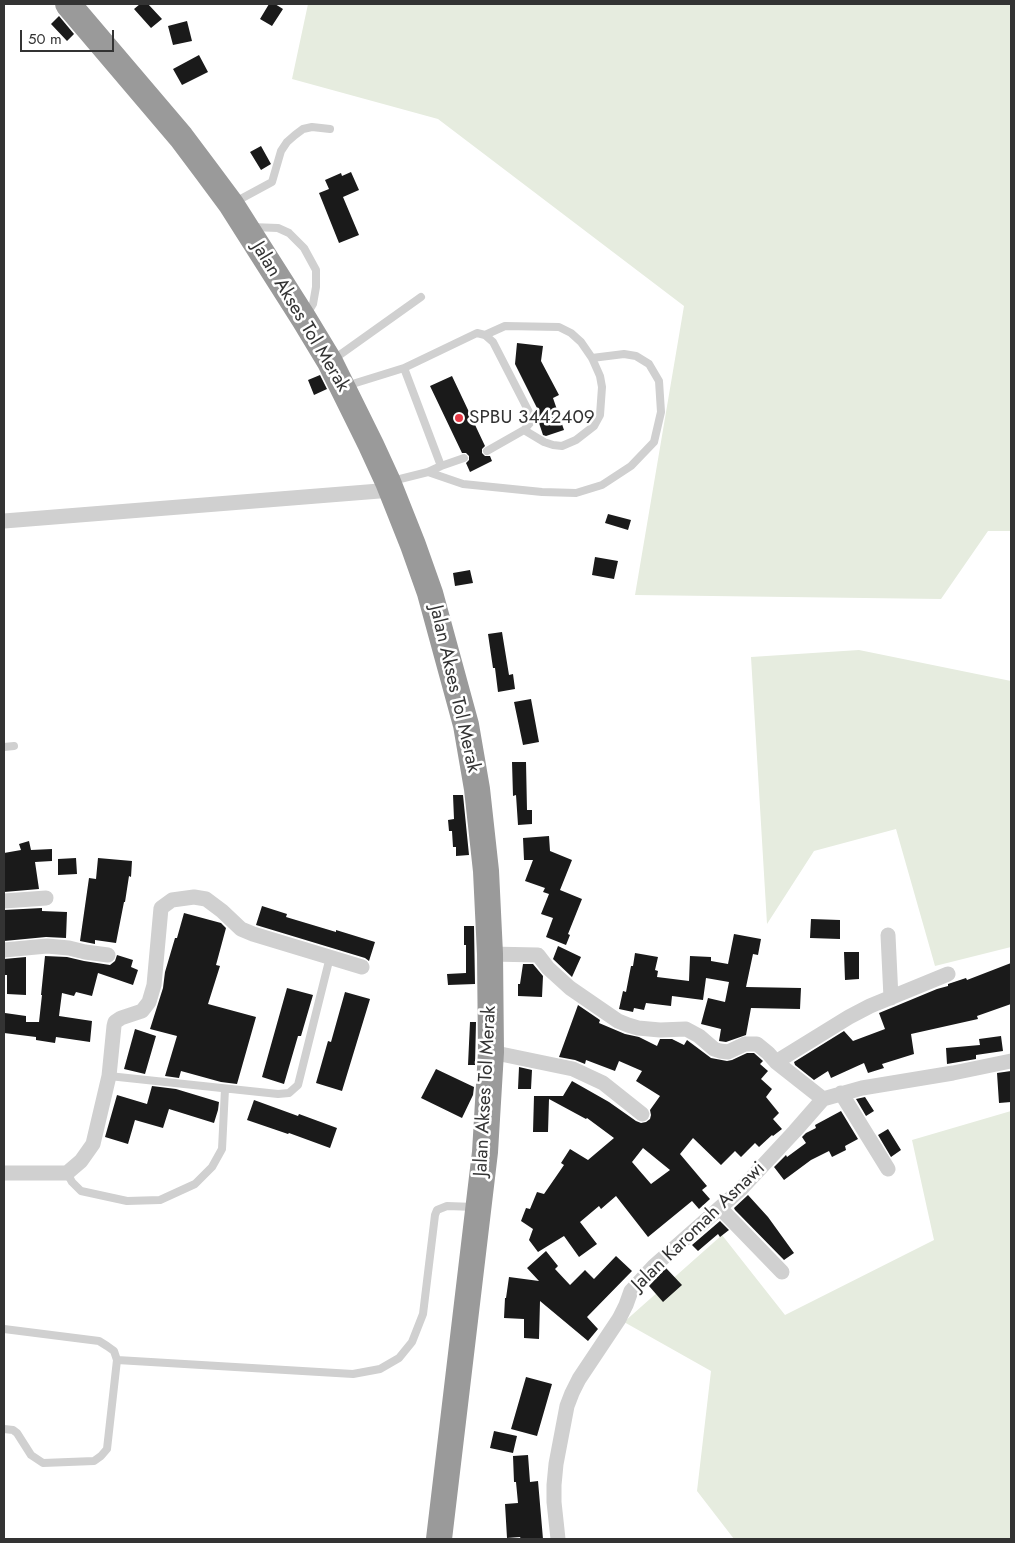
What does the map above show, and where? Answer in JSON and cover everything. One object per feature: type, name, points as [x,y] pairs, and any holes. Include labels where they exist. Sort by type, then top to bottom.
[{"type":"highway","name":"Jalan Akses Tol Merak","points":[[68,4],[181,137],[231,204],[304,319],[344,387],[390,486],[430,593],[466,725],[477,789],[483,846],[490,954],[491,1052],[485,1152],[439,1539]]},
{"type":"street","points":[[4,522],[390,486]]},
{"type":"street","points":[[4,1173],[67,1172],[82,1161],[93,1144],[109,1076],[114,1026],[121,1018],[142,1012],[149,1002],[154,985],[161,908],[172,900],[194,897],[206,899],[241,928],[253,934],[362,967]]},
{"type":"street","points":[[4,901],[46,898]]},
{"type":"street","points":[[888,935],[891,998]]},
{"type":"street","points":[[4,950],[47,946],[108,955]]},
{"type":"street","points":[[490,954],[538,955],[553,973],[570,988],[618,1022],[638,1028],[660,1030],[686,1029],[720,1052],[728,1052],[745,1044],[757,1044],[768,1052],[776,1062],[824,1099],[862,1088],[1011,1061]]},
{"type":"street","points":[[776,1062],[849,1017],[948,974]]},
{"type":"street","points":[[491,1052],[573,1068],[603,1083],[642,1114]]},
{"type":"street","points":[[841,1093],[888,1169]]},
{"type":"street","name":"Jalan Karomah Asnawi","points":[[558,1539],[554,1484],[567,1406],[579,1379],[619,1319],[631,1291],[654,1266],[741,1189],[824,1099]]},
{"type":"street","points":[[720,1208],[782,1272]]},
{"type":"lane","points":[[231,204],[272,182],[281,151],[286,142],[295,135],[312,127],[330,130]]},
{"type":"lane","points":[[244,226],[278,228],[289,234],[304,248],[316,270],[313,304],[304,319]]},
{"type":"lane","points":[[330,362],[421,297]]},
{"type":"lane","points":[[485,335],[505,326],[559,327],[571,333],[581,342],[592,358],[600,376],[602,387],[600,415],[594,426],[576,440],[562,446],[553,445],[524,430]]},
{"type":"lane","points":[[344,387],[404,368],[477,333],[485,335],[492,342],[530,414],[530,423],[524,430],[487,451]]},
{"type":"lane","points":[[428,472],[463,484],[542,492],[576,492],[602,485],[631,466],[654,442],[661,412],[659,381],[649,364],[636,356],[624,354],[592,358]]},
{"type":"lane","points":[[404,368],[440,466]]},
{"type":"lane","points":[[390,486],[464,458]]},
{"type":"lane","points":[[4,747],[14,746]]},
{"type":"lane","points":[[109,1076],[225,1089],[278,1094],[289,1093],[298,1085],[330,957]]},
{"type":"lane","points":[[67,1172],[72,1182],[81,1191],[127,1201],[160,1200],[195,1184],[212,1167],[222,1149],[225,1089]]},
{"type":"lane","points":[[117,1360],[353,1374],[380,1369],[399,1358],[412,1342],[423,1314],[437,1210],[448,1206],[479,1207]]},
{"type":"lane","points":[[4,1329],[99,1341],[114,1351],[117,1360],[107,1449],[102,1456],[94,1461],[43,1463],[31,1455],[17,1433],[13,1430],[4,1429]]},
{"type":"shaded area","points":[[308,4],[1011,4],[1011,531],[988,531],[941,599],[635,595],[684,306],[438,119],[292,79]]},
{"type":"shaded area","points":[[859,650],[1011,681],[1011,947],[935,966],[896,829],[814,851],[767,924],[751,657]]},
{"type":"shaded area","points":[[1011,1111],[1011,1539],[734,1539],[697,1491],[711,1371],[624,1322],[722,1235],[785,1315],[934,1240],[912,1140]]},
{"type":"building","points":[[140,4],[148,4],[162,19],[151,28],[134,9]]},
{"type":"building","points":[[269,4],[275,4],[283,9],[272,26],[260,19]]},
{"type":"building","points":[[59,16],[74,34],[67,41],[51,24]]},
{"type":"building","points":[[187,21],[192,41],[173,45],[168,26]]},
{"type":"building","points":[[199,55],[208,72],[182,85],[173,69]]},
{"type":"building","points":[[261,146],[271,164],[261,170],[250,152]]},
{"type":"building","points":[[351,172],[359,190],[343,197],[359,235],[339,243],[319,193],[329,189],[325,180],[341,173],[342,176]]},
{"type":"building","points":[[517,343],[543,346],[541,361],[559,395],[553,398],[564,430],[546,436],[543,435],[535,411],[538,410],[515,364]]},
{"type":"building","points":[[320,375],[327,389],[314,395],[308,380]]},
{"type":"building","name":"SPBU 3442409","points":[[452,376],[485,446],[482,449],[482,453],[485,456],[490,456],[492,461],[470,472],[466,463],[469,460],[469,456],[466,453],[462,453],[430,386]]},
{"type":"building","points":[[608,514],[631,520],[628,530],[605,523]]},
{"type":"building","points":[[595,557],[618,561],[614,579],[592,575]]},
{"type":"building","points":[[470,570],[473,583],[455,586],[453,573]]},
{"type":"building","points":[[502,632],[509,675],[513,674],[515,689],[498,692],[488,634]]},
{"type":"building","points":[[531,699],[539,742],[523,745],[514,702]]},
{"type":"building","points":[[512,762],[526,762],[527,810],[532,810],[532,824],[518,825],[516,795],[513,796]]},
{"type":"building","points":[[453,795],[463,795],[469,855],[456,856],[456,847],[453,847],[452,831],[449,831],[448,820],[454,819]]},
{"type":"building","points":[[549,836],[550,851],[572,860],[560,890],[582,899],[568,934],[570,935],[566,945],[546,937],[553,918],[541,914],[549,894],[543,892],[545,888],[525,881],[533,860],[524,860],[523,838]]},
{"type":"building","points":[[29,841],[31,850],[52,849],[52,861],[35,862],[39,889],[4,892],[4,853],[21,850],[19,844]]},
{"type":"building","points":[[76,858],[77,874],[58,875],[58,859]]},
{"type":"building","points":[[98,858],[132,861],[131,877],[129,876],[116,943],[95,940],[95,944],[80,941],[89,878],[96,879]]},
{"type":"building","points":[[262,906],[287,914],[286,917],[375,942],[369,961],[365,958],[256,925]]},
{"type":"building","points":[[42,908],[42,911],[67,912],[66,938],[46,937],[4,941],[4,910]]},
{"type":"building","points":[[184,913],[221,923],[226,928],[216,965],[220,966],[208,1004],[256,1017],[237,1084],[221,1082],[181,1071],[179,1078],[165,1076],[177,1036],[150,1029],[163,988],[165,972]]},
{"type":"building","points":[[811,919],[840,920],[840,939],[810,938]]},
{"type":"building","points":[[464,926],[474,926],[475,984],[448,985],[447,974],[466,973]]},
{"type":"building","points":[[734,934],[761,939],[758,955],[753,954],[746,987],[801,988],[800,1009],[751,1008],[746,1035],[726,1042],[719,1041],[721,1029],[701,1024],[708,998],[725,1002],[729,982],[706,978],[703,1000],[672,996],[671,1006],[646,1003],[644,1010],[634,1008],[633,1012],[619,1009],[623,991],[626,992],[635,953],[658,957],[655,970],[658,971],[657,977],[689,981],[690,956],[711,957],[711,961],[728,964]]},
{"type":"building","points":[[558,946],[581,957],[572,977],[553,959]]},
{"type":"building","points":[[844,952],[859,952],[859,979],[845,980]]},
{"type":"building","points":[[117,955],[133,960],[131,967],[138,970],[133,985],[98,973],[92,996],[76,992],[74,996],[62,993],[59,1016],[92,1021],[90,1042],[56,1037],[55,1043],[36,1040],[36,1037],[4,1033],[5,1013],[26,1016],[26,1022],[39,1022],[45,956],[67,957],[110,965],[115,961]]},
{"type":"building","points":[[26,957],[26,995],[7,994],[7,975],[4,975],[4,959]]},
{"type":"building","points":[[1011,963],[1011,1004],[977,1016],[978,1019],[911,1034],[914,1054],[882,1064],[884,1068],[868,1073],[864,1063],[831,1078],[828,1071],[814,1080],[795,1065],[794,1062],[844,1031],[853,1041],[885,1029],[879,1013],[948,986],[948,984],[966,978],[967,980]]},
{"type":"building","points":[[523,964],[533,964],[543,976],[542,997],[518,996],[518,984],[520,984]]},
{"type":"building","points":[[287,988],[313,995],[301,1036],[298,1036],[284,1084],[262,1077]]},
{"type":"building","points":[[345,992],[370,999],[342,1091],[316,1083],[328,1041],[331,1042]]},
{"type":"building","points":[[578,1005],[600,1020],[599,1023],[625,1034],[639,1037],[657,1046],[660,1039],[672,1039],[684,1045],[687,1040],[711,1058],[727,1061],[747,1053],[754,1053],[763,1061],[760,1064],[768,1071],[761,1079],[772,1089],[766,1097],[779,1113],[773,1119],[782,1129],[759,1147],[755,1143],[741,1157],[735,1151],[721,1165],[693,1138],[680,1154],[707,1186],[702,1190],[710,1199],[699,1209],[692,1201],[648,1237],[616,1196],[601,1209],[599,1206],[580,1222],[597,1244],[579,1257],[564,1236],[538,1252],[529,1240],[533,1229],[521,1221],[526,1208],[530,1209],[537,1192],[544,1194],[564,1165],[561,1163],[570,1149],[588,1160],[614,1138],[587,1118],[549,1099],[548,1132],[533,1132],[534,1096],[563,1096],[572,1081],[641,1123],[650,1119],[650,1110],[660,1096],[636,1081],[642,1071],[619,1061],[615,1071],[586,1060],[585,1064],[559,1057]],"holes":[[[643,1148],[670,1170],[651,1184],[632,1162]]]},
{"type":"building","points":[[470,1022],[476,1022],[475,1065],[468,1065]]},
{"type":"building","points":[[135,1029],[156,1036],[145,1074],[124,1069]]},
{"type":"building","points":[[1001,1036],[1003,1051],[976,1055],[976,1059],[947,1064],[946,1048],[980,1045],[979,1039]]},
{"type":"building","points":[[519,1067],[532,1070],[531,1089],[518,1089]]},
{"type":"building","points":[[436,1069],[474,1087],[473,1095],[462,1118],[421,1098]]},
{"type":"building","points":[[1011,1071],[1011,1102],[999,1103],[997,1073]]},
{"type":"building","points":[[152,1086],[176,1089],[219,1102],[214,1123],[169,1109],[163,1128],[135,1120],[128,1144],[105,1137],[117,1095],[147,1104]]},
{"type":"building","points":[[865,1097],[874,1111],[866,1116],[856,1099]]},
{"type":"building","points":[[254,1100],[337,1128],[330,1148],[247,1120]]},
{"type":"building","points":[[841,1111],[858,1139],[845,1146],[846,1150],[832,1157],[829,1151],[811,1160],[784,1180],[774,1167],[786,1155],[787,1157],[806,1143],[802,1137],[816,1128],[815,1125]]},
{"type":"building","points":[[888,1129],[901,1150],[891,1157],[878,1135]]},
{"type":"building","points":[[748,1195],[768,1217],[794,1253],[784,1260],[735,1210],[734,1208]]},
{"type":"building","points":[[720,1221],[729,1230],[720,1237],[718,1234],[698,1251],[692,1245]]},
{"type":"building","points":[[546,1251],[558,1266],[555,1269],[570,1285],[585,1270],[594,1279],[616,1256],[632,1271],[587,1317],[598,1329],[588,1341],[540,1301],[539,1339],[524,1338],[524,1319],[504,1318],[509,1277],[539,1281],[527,1268]]},
{"type":"building","points":[[666,1268],[682,1285],[663,1302],[649,1286]]},
{"type":"building","points":[[526,1377],[552,1384],[537,1436],[511,1429]]},
{"type":"building","points":[[494,1431],[517,1436],[513,1453],[490,1448]]},
{"type":"building","points":[[528,1455],[530,1482],[538,1481],[543,1539],[507,1538],[505,1504],[518,1503],[516,1482],[514,1482],[513,1456]]},
{"type":"place","name":"SPBU 3442409","points":[[459,418]]}]
